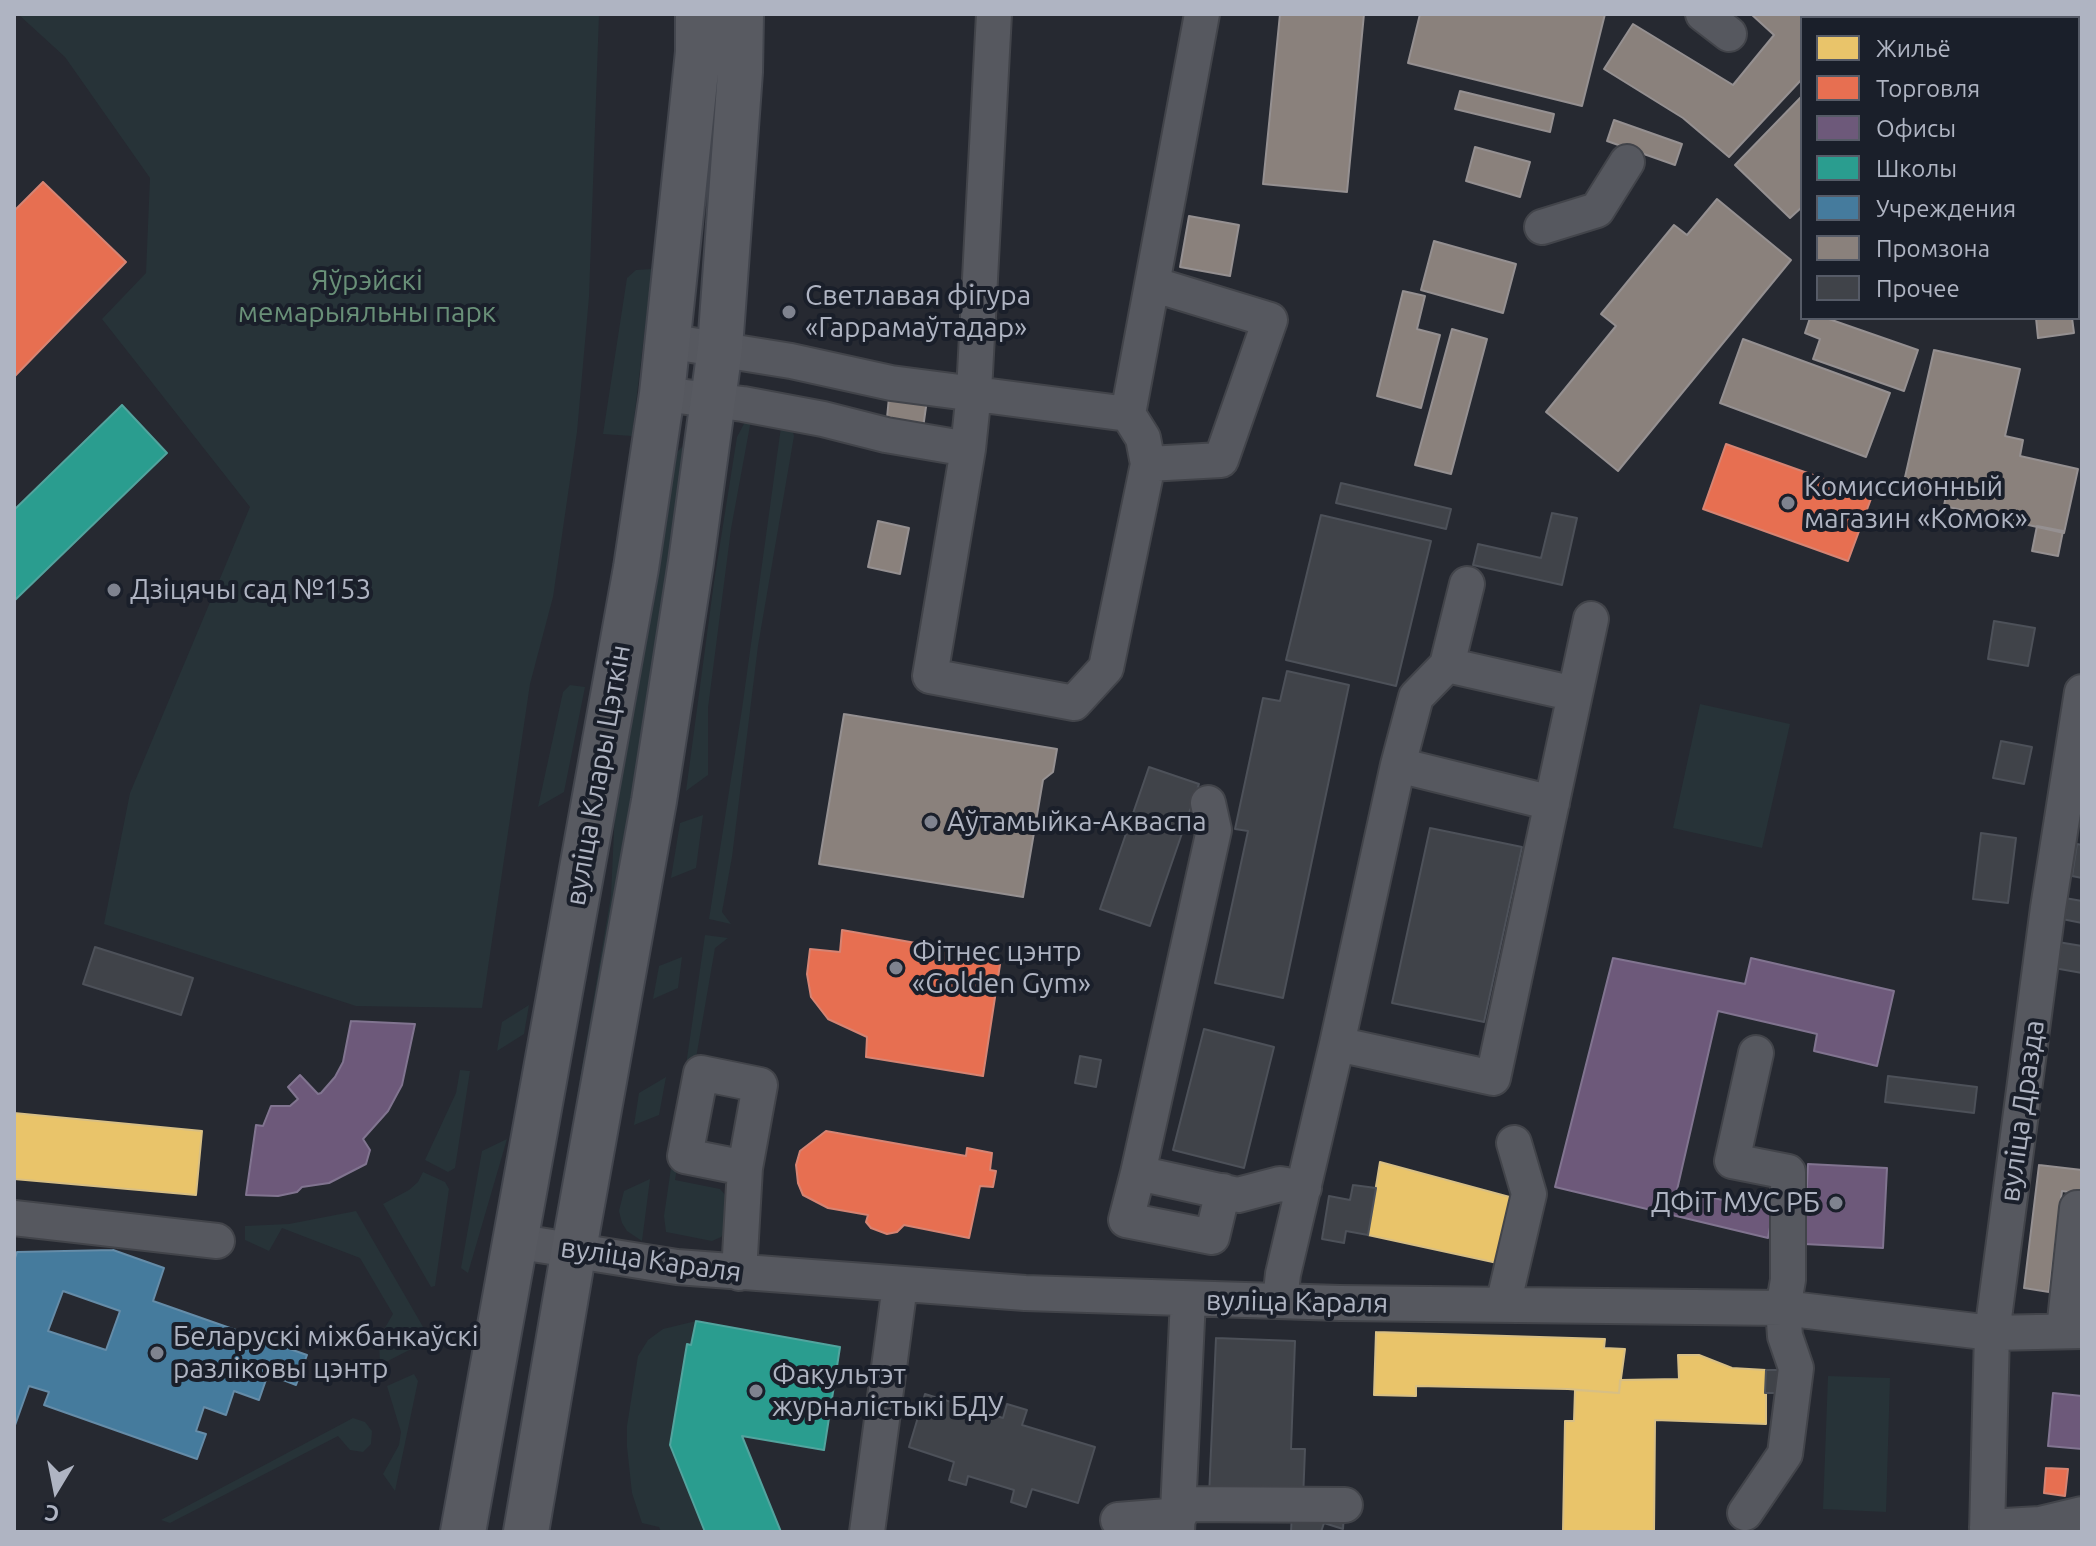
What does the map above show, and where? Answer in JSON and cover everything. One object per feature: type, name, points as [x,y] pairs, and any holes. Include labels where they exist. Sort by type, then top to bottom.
[{"type":"main road","name":"вуліца Клары Цэткін","points":[[463,1532],[636,568],[662,394],[698,52],[698,14]]},
{"type":"main road","name":"вуліца Клары Цэткін","points":[[526,1532],[654,801],[713,401],[720,348],[740,72],[741,14]]},
{"type":"street","points":[[994,14],[974,392],[968,449],[930,676],[1074,703],[1106,668],[1148,464],[1143,438],[1128,414],[1202,14]]},
{"type":"street","points":[[1542,227],[1597,210],[1627,162]]},
{"type":"street","points":[[1148,464],[1221,460],[1270,320],[1152,284]]},
{"type":"street","points":[[667,341],[826,367],[891,383],[1128,414]]},
{"type":"street","points":[[662,394],[743,404],[968,449]]},
{"type":"street","points":[[1280,1301],[1283,1274],[1398,765],[1416,697],[1447,665],[1467,584]]},
{"type":"street","points":[[1337,1044],[1493,1078],[1591,619]]},
{"type":"street","points":[[1447,665],[1575,694]]},
{"type":"street","name":"вуліца Дразда","points":[[1987,1529],[1992,1333],[2048,908],[2082,692]]},
{"type":"street","points":[[1398,765],[1552,803]]},
{"type":"street","points":[[1208,803],[1214,830],[1126,1220],[1212,1237],[1223,1191]]},
{"type":"street","points":[[1745,1513],[1785,1454],[1796,1368],[1785,1336],[1783,1308],[1788,1280],[1788,1172],[1732,1161],[1756,1053]]},
{"type":"street","points":[[1503,1305],[1529,1194],[1514,1143]]},
{"type":"street","points":[[739,1273],[745,1168]]},
{"type":"street","points":[[1138,1173],[1238,1195],[1280,1184],[1304,1188]]},
{"type":"street","points":[[2073,1330],[2077,1208],[2082,1208]]},
{"type":"street","points":[[14,1218],[217,1241]]},
{"type":"street","name":"вуліца Караля","points":[[514,1241],[650,1264],[900,1285],[1188,1299],[1783,1308],[1992,1333],[2073,1330]]},
{"type":"street","points":[[867,1532],[900,1285]]},
{"type":"street","points":[[1183,1522],[1188,1299]]},
{"type":"street","points":[[1118,1520],[1183,1522],[1345,1505]]},
{"type":"street","points":[[1987,1529],[2040,1524],[2082,1514]]},
{"type":"green space","name":"Яўрэйскі мемарыяльны парк","points":[[18,14],[599,14],[589,297],[577,432],[553,597],[530,684],[482,1008],[356,1006],[104,924],[130,793],[250,507],[102,319],[146,273],[150,178],[65,57]]},
{"type":"green space","points":[[652,269],[632,436],[603,434],[627,278],[636,270]]},
{"type":"green space","points":[[746,420],[751,420],[731,529],[708,708],[708,775],[686,791],[737,437]]},
{"type":"green space","points":[[781,427],[792,429],[794,436],[758,646],[732,857],[722,912],[731,924],[709,919]]},
{"type":"green space","points":[[685,444],[690,453],[565,1208],[560,1197],[611,896],[617,765],[647,626],[677,452]]},
{"type":"green space","points":[[570,685],[585,687],[564,792],[538,807],[563,692]]},
{"type":"green space","points":[[1700,704],[1790,724],[1762,848],[1673,828]]},
{"type":"green space","points":[[703,815],[696,868],[671,878],[680,823]]},
{"type":"green space","points":[[705,935],[728,938],[715,948],[675,1180],[720,1189],[727,1197],[726,1231],[712,1241],[666,1232],[664,1216]]},
{"type":"green space","points":[[682,957],[678,988],[653,999],[659,966]]},
{"type":"green space","points":[[529,1005],[524,1034],[497,1051],[502,1022]]},
{"type":"green space","points":[[460,1070],[470,1071],[455,1168],[448,1172],[425,1160],[456,1093]]},
{"type":"green space","points":[[666,1077],[659,1115],[634,1125],[639,1093]]},
{"type":"green space","points":[[507,1139],[468,1273],[461,1268],[482,1151]]},
{"type":"green space","points":[[423,1172],[445,1182],[449,1189],[435,1286],[431,1287],[383,1204],[409,1190]]},
{"type":"green space","points":[[650,1179],[642,1241],[627,1231],[619,1211],[624,1191]]},
{"type":"green space","points":[[356,1211],[426,1332],[421,1344],[380,1365],[379,1338],[393,1314],[360,1258],[282,1228],[269,1251],[245,1240],[245,1226],[289,1224]]},
{"type":"green space","points":[[696,1321],[691,1345],[705,1532],[661,1532],[659,1527],[642,1523],[632,1493],[627,1426],[638,1356],[648,1340],[663,1329]]},
{"type":"green space","points":[[414,1374],[418,1381],[395,1491],[383,1474],[399,1445],[401,1432],[387,1386]]},
{"type":"green space","points":[[1828,1376],[1890,1378],[1886,1512],[1823,1509]]},
{"type":"green space","points":[[353,1418],[365,1422],[372,1431],[371,1444],[363,1452],[350,1450],[338,1436],[170,1523],[161,1520]]},
{"type":"building: Жильё","points":[[14,1113],[202,1131],[196,1195],[14,1179]]},
{"type":"building: Жильё","points":[[1380,1162],[1517,1199],[1502,1264],[1368,1235]]},
{"type":"building: Жильё","points":[[1376,1332],[1605,1339],[1604,1348],[1625,1349],[1619,1393],[1416,1386],[1416,1396],[1374,1395]]},
{"type":"building: Жильё","points":[[1678,1355],[1699,1355],[1732,1368],[1766,1370],[1766,1424],[1655,1420],[1654,1532],[1563,1532],[1565,1421],[1574,1421],[1575,1390],[1619,1393],[1620,1380],[1679,1379]]},
{"type":"building: Торговля","points":[[43,182],[126,262],[14,377],[14,211]]},
{"type":"building: Торговля","name":"Комиссионный магазин «Комок»","points":[[1726,444],[1872,496],[1848,561],[1703,509]]},
{"type":"building: Торговля","points":[[842,930],[1001,958],[983,1076],[866,1057],[867,1037],[828,1019],[811,997],[807,974],[810,949],[840,952]]},
{"type":"building: Торговля","points":[[826,1131],[966,1156],[967,1148],[992,1153],[990,1170],[996,1171],[993,1187],[980,1186],[969,1238],[904,1225],[897,1232],[887,1234],[871,1228],[866,1222],[868,1215],[828,1208],[803,1195],[796,1165],[800,1151]]},
{"type":"building: Торговля","points":[[2046,1468],[2068,1469],[2065,1496],[2044,1493]]},
{"type":"building: Офисы","points":[[1613,958],[1745,984],[1751,958],[1894,991],[1877,1066],[1814,1051],[1817,1034],[1718,1011],[1677,1190],[1773,1211],[1768,1238],[1555,1187]]},
{"type":"building: Офисы","points":[[351,1021],[415,1024],[402,1085],[388,1111],[363,1139],[370,1150],[366,1164],[329,1183],[302,1187],[297,1192],[278,1196],[246,1195],[256,1125],[263,1126],[271,1106],[290,1106],[298,1099],[288,1087],[300,1075],[318,1094],[321,1093],[343,1062]]},
{"type":"building: Офисы","points":[[1808,1164],[1887,1168],[1883,1248],[1804,1244]]},
{"type":"building: Офисы","points":[[2053,1393],[2082,1396],[2082,1449],[2048,1446]]},
{"type":"building: Школы","points":[[122,405],[167,453],[14,601],[14,510]]},
{"type":"building: Школы","name":"Факультэт журналістыкі БДУ","points":[[696,1321],[840,1347],[824,1450],[742,1436],[781,1532],[705,1532],[670,1445],[687,1344],[691,1345]]},
{"type":"building: Учреждения","name":"Беларускі міжбанкаўскі разліковы цэнтр","points":[[113,1250],[164,1268],[153,1301],[307,1355],[296,1385],[268,1374],[259,1400],[234,1391],[226,1415],[204,1407],[196,1431],[206,1434],[197,1459],[44,1405],[49,1392],[29,1386],[14,1428],[14,1261],[17,1252]],"holes":[[[63,1291],[120,1311],[106,1350],[48,1331]]]},
{"type":"building: Промзона","points":[[1280,14],[1364,14],[1347,192],[1263,184]]},
{"type":"building: Промзона","points":[[1420,14],[1605,14],[1582,106],[1408,63]]},
{"type":"building: Промзона","points":[[1751,14],[1863,14],[1800,16],[1800,81],[1729,157],[1683,118],[1604,69],[1633,24],[1733,85],[1774,35]]},
{"type":"building: Промзона","points":[[1881,14],[1975,14],[1974,16],[1879,16]]},
{"type":"building: Промзона","points":[[1460,91],[1554,114],[1550,132],[1455,109]]},
{"type":"building: Промзона","points":[[1800,98],[1800,209],[1790,218],[1735,165]]},
{"type":"building: Промзона","points":[[1614,120],[1682,144],[1675,165],[1607,141]]},
{"type":"building: Промзона","points":[[1475,147],[1530,162],[1520,197],[1466,181]]},
{"type":"building: Промзона","points":[[1717,199],[1791,260],[1618,471],[1546,412],[1616,326],[1601,314],[1674,225],[1687,235]]},
{"type":"building: Промзона","points":[[1189,216],[1239,225],[1230,276],[1180,267]]},
{"type":"building: Промзона","points":[[1434,241],[1516,264],[1503,313],[1421,290]]},
{"type":"building: Промзона","points":[[1403,291],[1425,296],[1417,329],[1440,335],[1421,408],[1377,396]]},
{"type":"building: Промзона","points":[[1809,320],[1832,320],[1918,350],[1904,391],[1813,359],[1820,339],[1805,333]]},
{"type":"building: Промзона","points":[[2036,320],[2072,320],[2074,333],[2038,338]]},
{"type":"building: Промзона","points":[[1452,329],[1487,339],[1451,474],[1415,465]]},
{"type":"building: Промзона","points":[[1743,339],[1890,393],[1866,457],[1720,403]]},
{"type":"building: Промзона","points":[[1934,350],[2020,369],[2005,436],[2023,440],[2020,456],[2078,469],[2064,533],[1944,506],[1946,495],[1903,486]]},
{"type":"building: Промзона","points":[[889,397],[927,400],[923,428],[884,449]]},
{"type":"building: Промзона","points":[[878,521],[909,528],[900,574],[868,567]]},
{"type":"building: Промзона","points":[[2037,526],[2063,531],[2058,556],[2032,551]]},
{"type":"building: Промзона","name":"Аўтамыйка-Акваспа","points":[[844,714],[1057,749],[1053,772],[1043,780],[1023,897],[819,864]]},
{"type":"building: Промзона","points":[[2039,1165],[2082,1170],[2082,1194],[2062,1191],[2049,1292],[2024,1288]]},
{"type":"building: Прочее","points":[[1341,483],[1451,509],[1446,529],[1336,503]]},
{"type":"building: Прочее","points":[[1552,513],[1577,518],[1562,585],[1473,565],[1478,544],[1541,558]]},
{"type":"building: Прочее","points":[[1321,515],[1431,541],[1396,686],[1286,660]]},
{"type":"building: Прочее","points":[[1994,621],[2035,628],[2028,666],[1988,659]]},
{"type":"building: Прочее","points":[[1287,671],[1349,685],[1283,998],[1215,983],[1248,831],[1235,829],[1263,698],[1280,701]]},
{"type":"building: Прочее","points":[[2001,741],[2032,747],[2024,784],[1993,778]]},
{"type":"building: Прочее","points":[[1149,767],[1199,784],[1150,926],[1100,909]]},
{"type":"building: Прочее","points":[[1430,828],[1522,847],[1484,1022],[1392,1003]]},
{"type":"building: Прочее","points":[[1981,833],[2016,838],[2008,903],[1973,899]]},
{"type":"building: Прочее","points":[[2077,844],[2082,845],[2082,878],[2072,876]]},
{"type":"building: Прочее","points":[[2065,898],[2082,901],[2082,923],[2062,919]]},
{"type":"building: Прочее","points":[[2058,942],[2082,946],[2082,973],[2054,968]]},
{"type":"building: Прочее","points":[[95,947],[193,978],[181,1015],[83,984]]},
{"type":"building: Прочее","points":[[1204,1029],[1274,1047],[1244,1168],[1173,1150]]},
{"type":"building: Прочее","points":[[1080,1056],[1101,1060],[1096,1087],[1075,1083]]},
{"type":"building: Прочее","points":[[1888,1076],[1977,1087],[1974,1113],[1885,1102]]},
{"type":"building: Прочее","points":[[1353,1185],[1376,1188],[1368,1235],[1346,1231],[1344,1243],[1322,1239],[1329,1196],[1350,1200]]},
{"type":"building: Прочее","points":[[1216,1338],[1295,1341],[1291,1449],[1305,1449],[1303,1500],[1209,1496]]},
{"type":"building: Прочее","points":[[1766,1370],[1783,1370],[1782,1393],[1765,1393]]},
{"type":"building: Прочее","points":[[925,1394],[1003,1418],[1007,1404],[1027,1410],[1022,1425],[1095,1447],[1078,1503],[1032,1489],[1026,1507],[1011,1502],[1014,1490],[968,1476],[966,1485],[949,1480],[954,1462],[909,1447]]},
{"type":"building: Прочее","points":[[1292,1512],[1344,1514],[1343,1529],[1324,1523],[1321,1532],[1291,1532]]},
{"type":"place","name":"Светлавая фігура «Гаррамаўтадар»","points":[[789,312]]},
{"type":"place","name":"Комиссионный магазин «Комок»","points":[[1788,503]]},
{"type":"place","name":"Дзіцячы сад №153","points":[[114,590]]},
{"type":"place","name":"Аўтамыйка-Акваспа","points":[[931,822]]},
{"type":"place","name":"Фітнес цэнтр «Golden Gym»","points":[[896,968]]},
{"type":"place","name":"ДФіТ МУС РБ","points":[[1836,1203]]},
{"type":"place","name":"Беларускі міжбанкаўскі разліковы цэнтр","points":[[157,1353]]},
{"type":"place","name":"Факультэт журналістыкі БДУ","points":[[756,1391]]}]
